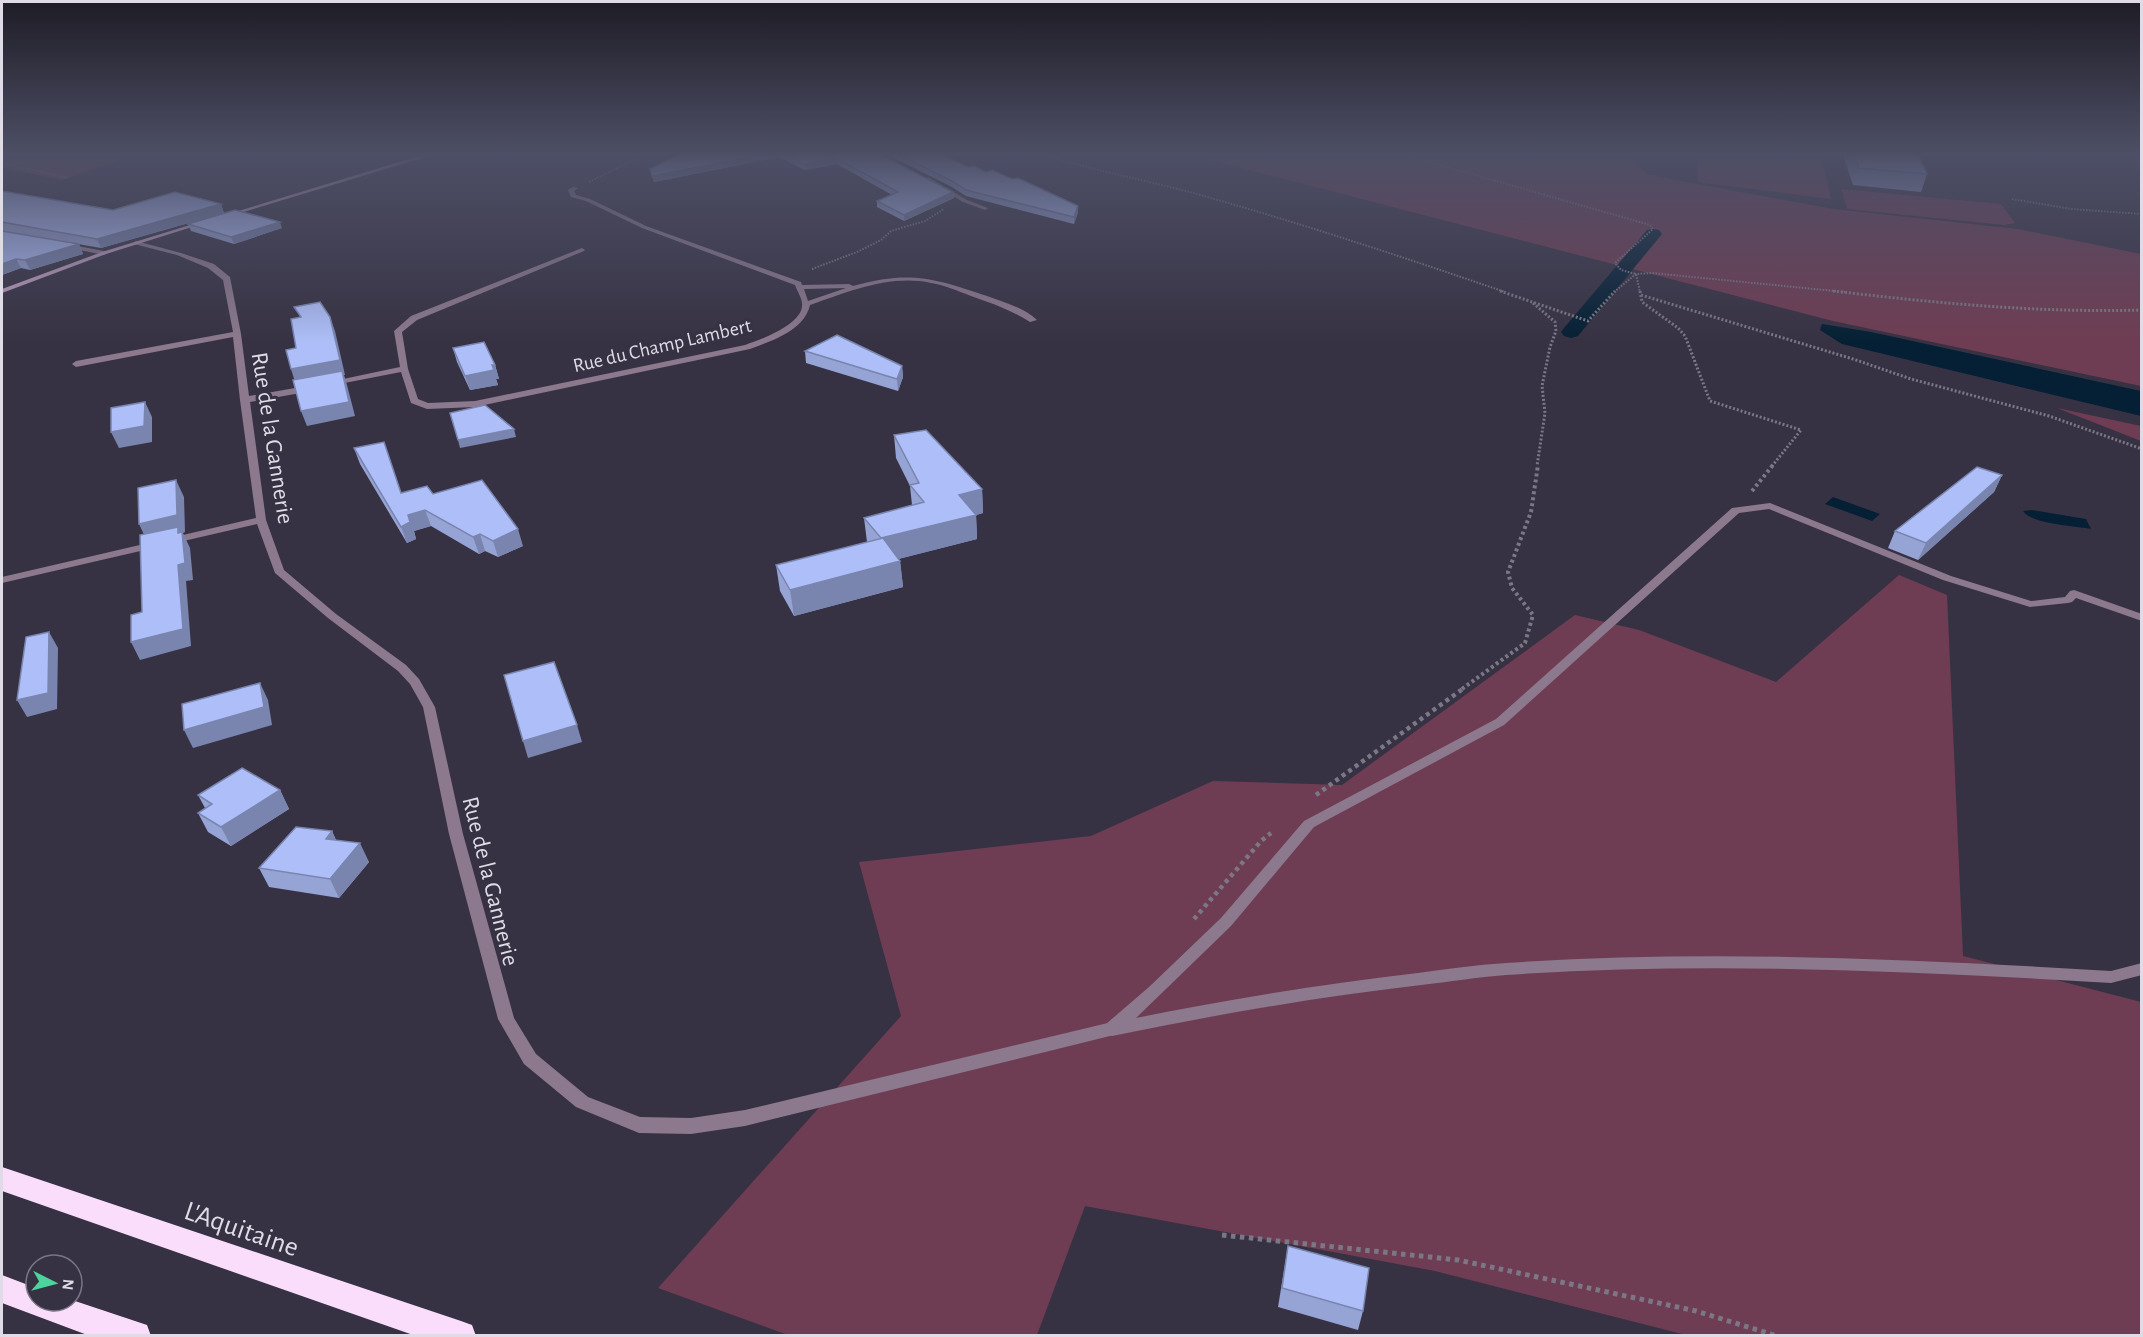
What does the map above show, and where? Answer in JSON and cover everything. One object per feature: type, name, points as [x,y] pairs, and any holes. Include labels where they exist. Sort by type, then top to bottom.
[{"type":"highway","name":"L'Aquitaine","points":[[2,1179],[461,1335]]},
{"type":"highway","points":[[2,1289],[40,1304],[136,1335]]},
{"type":"main road","points":[[2,291],[104,253],[209,221]]},
{"type":"street","points":[[624,217],[799,285],[865,286]]},
{"type":"street","name":"Rue de la Gannerie","points":[[136,243],[179,254],[220,271],[227,279],[237,334],[261,520],[279,571],[332,616],[402,668],[415,682],[429,707],[456,834],[506,1019],[530,1059],[582,1102],[639,1125],[691,1126],[746,1118],[1112,1029],[1226,1006],[1367,985],[1504,969],[1627,963],[1791,962],[1921,966],[2111,977],[2142,969]]},
{"type":"street","points":[[63,245],[104,253]]},
{"type":"street","name":"Rue du Champ Lambert","points":[[582,250],[405,323],[398,331],[404,369],[414,401],[427,406],[475,404],[747,346],[773,338],[796,322],[804,313],[806,304]]},
{"type":"street","points":[[799,285],[806,304],[865,286],[904,279],[929,280],[1018,310],[1033,320]]},
{"type":"street","points":[[76,364],[237,334]]},
{"type":"street","points":[[244,400],[404,369]]},
{"type":"street","points":[[1112,1029],[1226,922],[1309,824],[1500,722],[1736,510],[1770,506],[1947,578],[2009,599],[2030,604],[2054,603],[2068,600],[2074,593],[2142,618]]},
{"type":"street","points":[[2,580],[261,520]]},
{"type":"path","points":[[799,285],[797,277],[815,267],[858,252],[881,240],[891,231],[931,217]]},
{"type":"path","points":[[1277,217],[1588,321],[1620,285],[1636,274]]},
{"type":"path","points":[[1628,217],[1650,225],[1653,229],[1615,263],[1621,270],[1636,274],[1688,275],[1989,307],[2142,310]]},
{"type":"path","points":[[1636,274],[1642,302],[1678,328],[1685,336],[1710,401],[1801,430],[1736,510]]},
{"type":"path","points":[[1640,295],[1853,358],[1911,379],[2049,416],[2142,449]]},
{"type":"path","points":[[1314,796],[1525,643],[1532,628],[1533,615],[1512,588],[1508,572],[1531,512],[1545,413],[1542,386],[1550,347],[1556,331],[1555,322],[1530,300]]},
{"type":"path","points":[[1192,922],[1261,841],[1279,826]]},
{"type":"path","points":[[1222,1235],[1458,1260],[1696,1311],[1777,1335]]},
{"type":"shaded area","points":[[1433,217],[1911,217],[2018,229],[2141,254],[2141,386],[1833,321]]},
{"type":"shaded area","points":[[1929,217],[2011,217],[2015,223],[2004,225]]},
{"type":"shaded area","points":[[2057,408],[2141,426],[2141,441]]},
{"type":"shaded area","points":[[1899,575],[1947,595],[1963,956],[2141,1002],[2141,1335],[1686,1335],[1435,1271],[1085,1206],[1037,1335],[788,1335],[658,1288],[901,1016],[859,862],[1091,836],[1213,781],[1342,785],[1575,615],[1639,630],[1776,682]]},
{"type":"water","points":[[1822,324],[1871,332],[2141,391],[2141,416],[1842,344],[1820,330]]},
{"type":"water","points":[[1833,497],[1880,514],[1872,521],[1825,504]]},
{"type":"water","points":[[2032,510],[2086,519],[2091,529],[2044,522],[2023,511]]},
{"type":"building","points":[[2,217],[174,217],[97,239],[2,222]]},
{"type":"building","points":[[210,217],[263,217],[280,222],[231,237],[188,224]]},
{"type":"building","points":[[2,231],[79,244],[25,260],[16,259],[2,264]]},
{"type":"building","points":[[320,302],[330,317],[340,360],[291,369],[286,350],[296,348],[291,319],[301,317],[294,307]]},
{"type":"building","points":[[837,335],[902,366],[897,379],[805,351]]},
{"type":"building","points":[[484,342],[495,365],[492,365],[494,370],[465,376],[453,348]]},
{"type":"building","points":[[342,371],[349,402],[301,411],[293,380]]},
{"type":"building","points":[[145,402],[144,426],[111,432],[111,408]]},
{"type":"building","points":[[485,405],[514,429],[458,440],[450,413]]},
{"type":"building","points":[[926,430],[982,489],[959,495],[976,515],[881,538],[864,518],[924,502],[910,485],[919,483],[894,435]]},
{"type":"building","points":[[384,442],[401,493],[427,486],[433,494],[482,480],[518,529],[493,541],[480,534],[473,537],[425,510],[408,515],[410,522],[401,527],[354,448]]},
{"type":"building","points":[[1977,467],[2002,475],[1926,543],[1895,531]]},
{"type":"building","points":[[176,480],[177,515],[139,524],[138,488]]},
{"type":"building","points":[[178,527],[178,533],[182,532],[185,563],[178,565],[183,629],[131,642],[131,615],[142,612],[140,535]]},
{"type":"building","points":[[883,538],[900,561],[790,590],[776,565]]},
{"type":"building","points":[[49,632],[48,693],[17,700],[26,637]]},
{"type":"building","points":[[554,662],[577,725],[523,741],[504,675]]},
{"type":"building","points":[[260,683],[264,707],[184,730],[182,704]]},
{"type":"building","points":[[242,768],[280,790],[221,827],[198,813],[212,804],[198,795]]},
{"type":"building","points":[[296,827],[332,831],[326,839],[360,843],[330,879],[259,868]]},
{"type":"building","points":[[1288,1246],[1369,1268],[1363,1311],[1282,1288]]},
{"type":"waterway","points":[[1571,332],[1653,234]]}]
